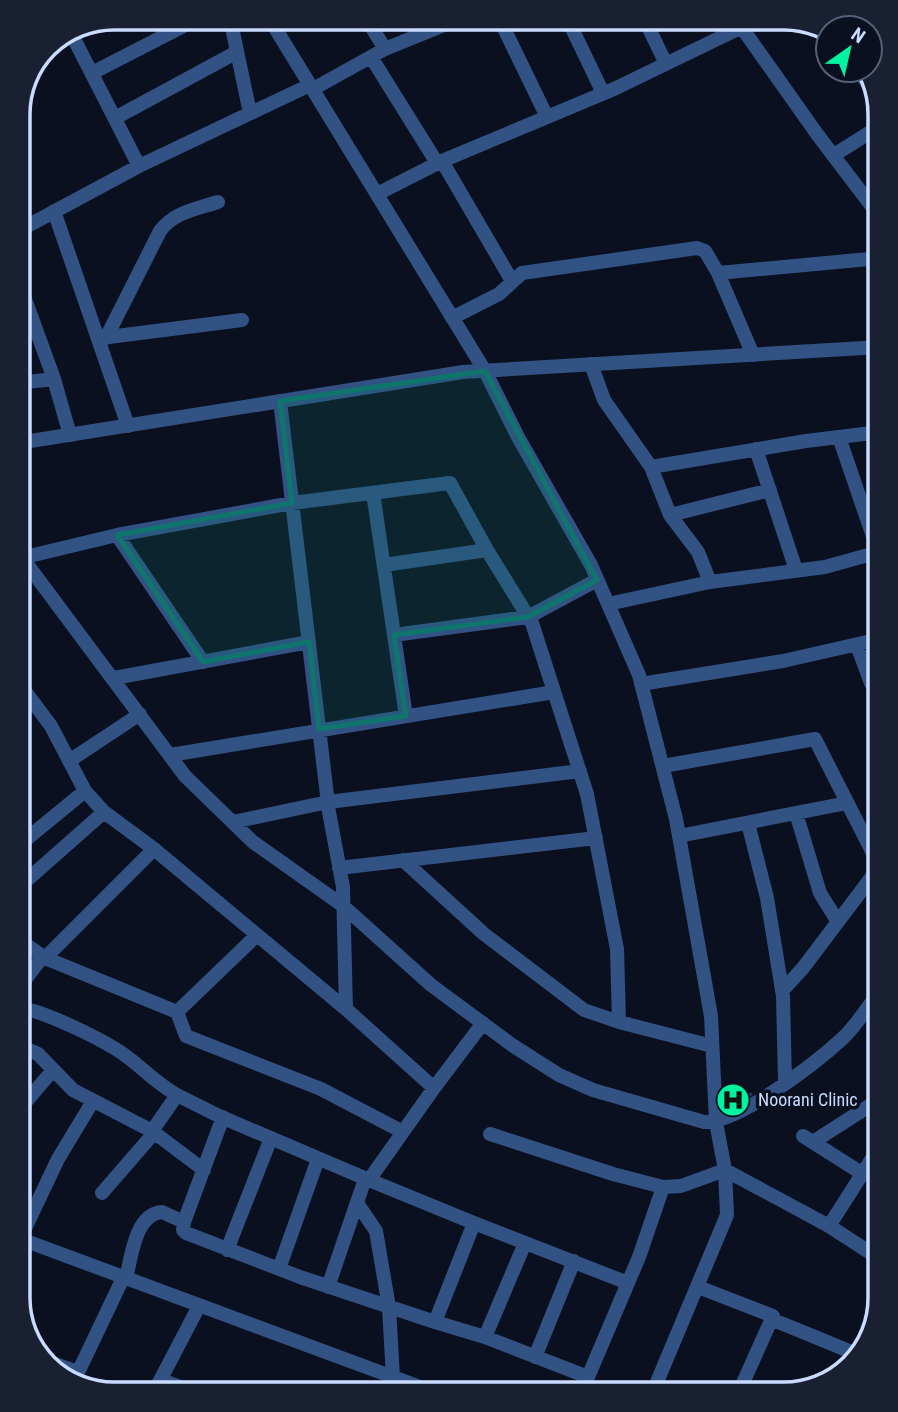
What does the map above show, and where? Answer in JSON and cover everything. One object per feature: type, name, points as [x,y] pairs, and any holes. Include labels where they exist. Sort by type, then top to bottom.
[{"type":"street","points":[[92,74],[175,30]]},
{"type":"street","points":[[232,30],[250,113]]},
{"type":"street","points":[[276,30],[485,371],[597,580],[641,684],[679,836],[711,1016],[716,1122],[725,1170],[727,1215],[657,1382]]},
{"type":"street","points":[[374,30],[386,49]]},
{"type":"street","points":[[30,224],[139,166],[311,87],[386,49],[432,30]]},
{"type":"street","points":[[505,30],[547,117]]},
{"type":"street","points":[[573,30],[603,93]]},
{"type":"street","points":[[649,30],[666,64]]},
{"type":"street","points":[[377,194],[439,162],[666,64],[726,30]]},
{"type":"street","points":[[743,30],[868,201]]},
{"type":"street","points":[[75,40],[139,166]]},
{"type":"street","points":[[115,118],[237,52]]},
{"type":"street","points":[[371,57],[512,281]]},
{"type":"street","points":[[834,155],[868,134]]},
{"type":"street","points":[[102,338],[160,230],[176,216],[218,202]]},
{"type":"street","points":[[54,211],[102,338],[128,426]]},
{"type":"street","points":[[452,318],[499,294],[522,273],[698,248],[705,251],[718,273],[753,355]]},
{"type":"street","points":[[718,273],[868,259]]},
{"type":"street","points":[[30,313],[54,379],[69,435]]},
{"type":"street","points":[[102,338],[242,320]]},
{"type":"street","points":[[30,441],[463,372],[868,348]]},
{"type":"street","points":[[590,364],[604,400],[651,467],[670,515],[698,552],[710,582]]},
{"type":"street","points":[[30,382],[54,379]]},
{"type":"street","points":[[280,401],[328,802],[343,887],[346,1009]]},
{"type":"street","points":[[651,467],[868,433]]},
{"type":"street","points":[[839,437],[868,523]]},
{"type":"street","points":[[757,449],[796,570]]},
{"type":"street","points":[[30,553],[292,503],[450,483],[486,550],[533,623],[580,771],[587,794],[617,949],[619,1022]]},
{"type":"street","points":[[670,515],[770,490]]},
{"type":"street","points":[[373,493],[406,716]]},
{"type":"street","points":[[117,535],[203,662]]},
{"type":"street","points":[[384,565],[486,550]]},
{"type":"street","points":[[608,604],[710,582],[825,567],[868,557]]},
{"type":"street","points":[[30,568],[186,776],[253,842],[342,905],[431,985],[512,1045],[576,1083],[705,1122],[716,1122],[740,1112],[807,1068],[845,1037],[868,1007]]},
{"type":"street","points":[[394,635],[528,617],[597,580]]},
{"type":"street","points":[[114,678],[309,642]]},
{"type":"street","points":[[641,684],[783,661],[868,642]]},
{"type":"street","points":[[857,645],[868,675]]},
{"type":"street","points":[[170,755],[554,692]]},
{"type":"street","points":[[30,698],[51,726],[85,791],[104,812],[153,849],[346,1009],[434,1088]]},
{"type":"street","points":[[69,761],[140,714]]},
{"type":"street","points":[[663,766],[815,739],[868,843]]},
{"type":"street","points":[[233,822],[328,802],[580,771]]},
{"type":"street","points":[[30,836],[85,791]]},
{"type":"street","points":[[679,836],[847,803]]},
{"type":"street","points":[[30,877],[104,812]]},
{"type":"street","points":[[796,813],[820,893],[838,922]]},
{"type":"street","points":[[748,822],[767,898],[782,991],[785,1083]]},
{"type":"street","points":[[340,868],[596,838]]},
{"type":"street","points":[[30,974],[153,849]]},
{"type":"street","points":[[403,860],[484,934],[584,1010],[712,1046]]},
{"type":"street","points":[[782,991],[803,968],[868,882]]},
{"type":"street","points":[[177,1012],[257,935]]},
{"type":"street","points":[[30,947],[44,957],[177,1012],[186,1036],[321,1090],[403,1132]]},
{"type":"street","points":[[30,1010],[112,1047],[130,1059],[156,1083],[223,1117],[367,1180],[628,1283]]},
{"type":"street","points":[[328,1287],[367,1180],[483,1023]]},
{"type":"street","points":[[30,1052],[38,1054],[74,1090],[153,1132],[204,1170]]},
{"type":"street","points":[[30,1097],[53,1070]]},
{"type":"street","points":[[102,1193],[153,1132],[177,1095]]},
{"type":"street","points":[[30,1216],[58,1159],[93,1101]]},
{"type":"street","points":[[863,1174],[808,1139],[868,1106]]},
{"type":"street","points":[[223,1117],[184,1222],[183,1230],[187,1233],[328,1287],[485,1337],[588,1377]]},
{"type":"street","points":[[490,1134],[613,1174],[663,1187],[681,1186],[725,1170],[830,1226],[868,1251]]},
{"type":"street","points":[[227,1250],[271,1138]]},
{"type":"street","points":[[279,1269],[318,1158]]},
{"type":"street","points":[[830,1226],[868,1166]]},
{"type":"street","points":[[586,1382],[628,1283],[663,1187]]},
{"type":"street","points":[[357,1203],[376,1231],[389,1307],[393,1378]]},
{"type":"street","points":[[77,1374],[125,1278],[138,1234],[151,1216],[162,1212],[184,1222]]},
{"type":"street","points":[[435,1322],[474,1223]]},
{"type":"street","points":[[30,1243],[404,1382]]},
{"type":"street","points":[[485,1337],[525,1243]]},
{"type":"street","points":[[535,1357],[574,1261]]},
{"type":"street","points":[[698,1287],[772,1316],[771,1319],[845,1356]]},
{"type":"street","points":[[167,1382],[161,1380],[199,1306]]},
{"type":"street","points":[[743,1382],[771,1319]]},
{"type":"highlighted area","points":[[485,371],[597,580],[528,617],[394,635],[406,716],[319,729],[309,642],[203,662],[117,535],[292,503],[280,401]]},
{"type":"building","points":[[752,1094],[733,1104],[725,1107],[724,1096]]},
{"type":"place","name":"Noorani Clinic","points":[[733,1100]]}]
